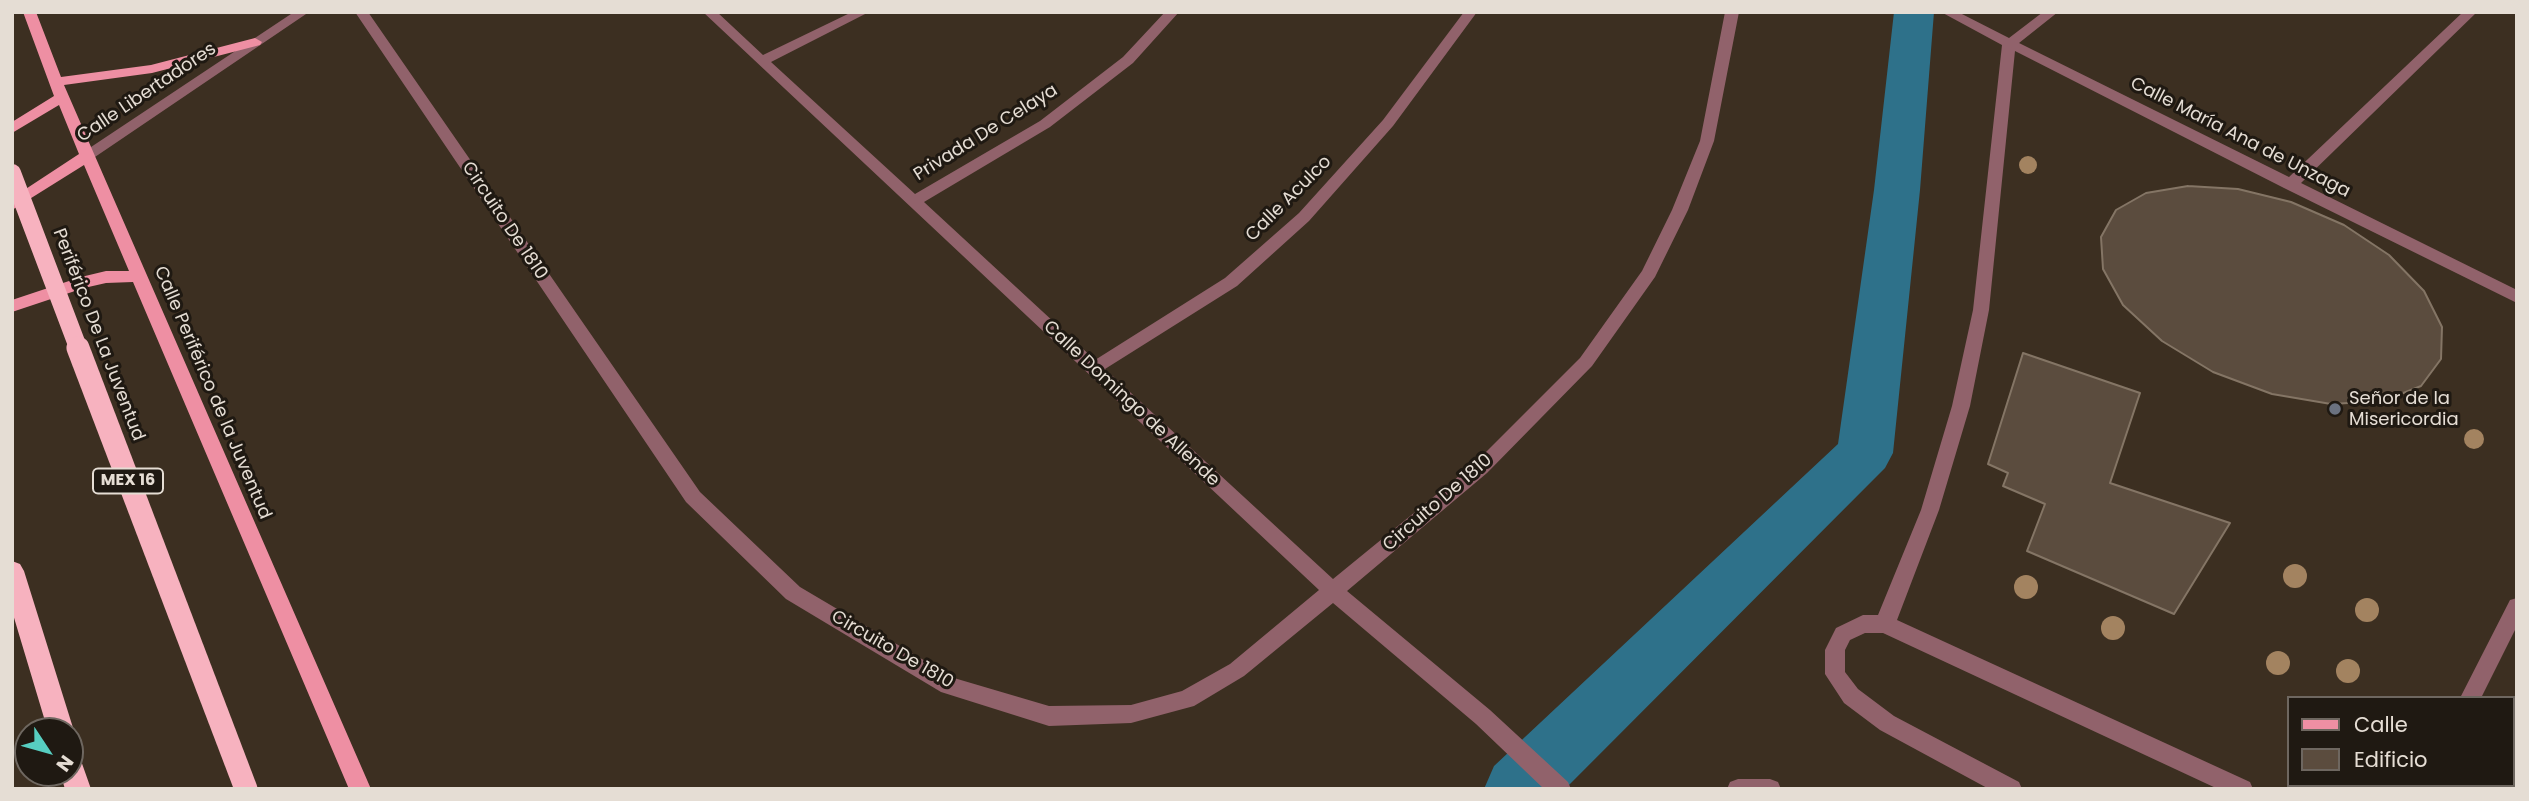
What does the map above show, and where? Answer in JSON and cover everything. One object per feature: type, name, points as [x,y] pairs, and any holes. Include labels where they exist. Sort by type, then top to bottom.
[{"type":"highway","name":"Periférico De La Juventud","points":[[12,173],[246,789]]},
{"type":"highway","points":[[12,570],[57,717]]},
{"type":"main road","name":"Calle Periférico de la Juventud","points":[[30,12],[87,156],[360,789]]},
{"type":"main road","points":[[12,129],[60,89],[256,42]]},
{"type":"main road","name":"Calle Libertadores","points":[[12,205],[87,156]]},
{"type":"main road","points":[[12,306],[93,280],[138,275]]},
{"type":"street","name":"Calle Libertadores","points":[[87,156],[303,12]]},
{"type":"street","name":"Circuito De 1810","points":[[361,12],[693,497],[793,593],[948,685],[1049,716],[1131,714],[1187,699],[1237,670],[1481,468],[1586,362],[1649,273],[1680,210],[1707,141],[1732,12]]},
{"type":"street","name":"Calle Domingo de Allende","points":[[709,12],[1334,592],[1483,717],[1560,789]]},
{"type":"street","points":[[763,61],[863,12]]},
{"type":"street","name":"Privada De Celaya","points":[[913,202],[1045,124],[1128,60],[1172,12]]},
{"type":"street","name":"Calle Aculco","points":[[1093,369],[1231,282],[1304,217],[1388,122],[1471,12]]},
{"type":"street","points":[[1885,624],[1930,510],[1961,406],[1981,310],[2009,44],[2052,12]]},
{"type":"street","points":[[2289,185],[2471,12]]},
{"type":"street","name":"Calle María Ana de Unzaga","points":[[1949,13],[2517,297]]},
{"type":"street","points":[[2471,696],[2517,606]]},
{"type":"street","points":[[2011,789],[1887,723],[1851,696],[1835,674],[1835,650],[1843,634],[1863,624],[1885,624],[2242,789]]},
{"type":"street","points":[[1738,789],[1770,789]]},
{"type":"building","points":[[2188,186],[2238,189],[2291,202],[2344,225],[2389,255],[2424,291],[2442,327],[2441,359],[2421,386],[2383,401],[2331,404],[2272,394],[2213,372],[2162,341],[2123,305],[2103,269],[2101,237],[2116,210],[2146,193]]},
{"type":"building","points":[[2023,353],[2140,393],[2110,483],[2230,523],[2174,614],[2027,551],[2045,504],[2003,486],[2008,473],[1988,464]]},
{"type":"waterway","points":[[1518,789],[1865,453],[1897,190],[1914,12]]},
{"type":"place","name":"Señor de la Misericordia","points":[[2335,409]]}]
